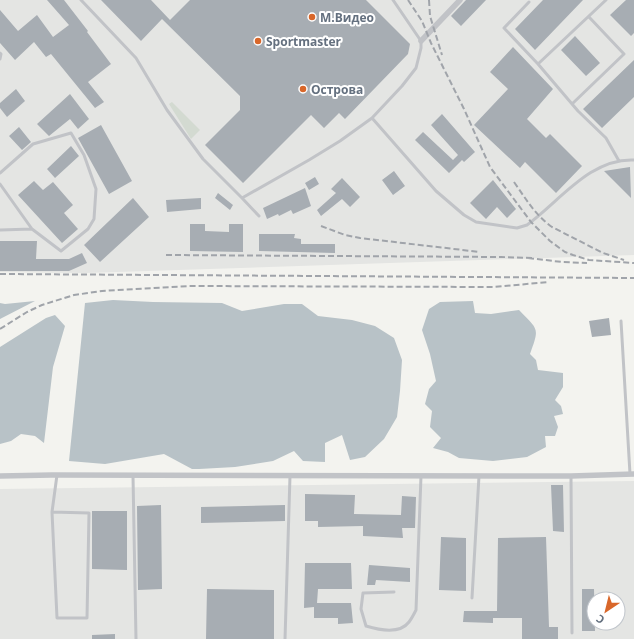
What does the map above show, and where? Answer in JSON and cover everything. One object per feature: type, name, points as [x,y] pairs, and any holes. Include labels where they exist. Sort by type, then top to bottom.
[{"type":"street","points":[[421,41],[460,0]]},
{"type":"street","points":[[0,476],[571,476],[632,474]]},
{"type":"lane","points":[[81,0],[136,58],[167,110],[202,159],[259,216]]},
{"type":"lane","points":[[242,198],[340,141],[372,118],[398,91],[416,68],[421,48],[421,41],[393,0]]},
{"type":"lane","points":[[538,64],[606,0]]},
{"type":"lane","points":[[530,2],[504,28],[538,64],[583,116],[606,138],[619,161]]},
{"type":"lane","points":[[572,104],[624,54],[589,17]]},
{"type":"lane","points":[[0,52],[2,54],[0,59]]},
{"type":"lane","points":[[372,118],[436,191],[464,215],[476,222],[517,228],[528,225],[584,177],[612,162],[634,160]]},
{"type":"lane","points":[[0,173],[33,144],[71,133],[84,155],[96,189],[94,219],[88,228],[61,251],[32,229],[0,184]]},
{"type":"lane","points":[[0,230],[32,229]]},
{"type":"lane","points":[[621,321],[632,474]]},
{"type":"lane","points":[[52,512],[89,513],[87,618],[57,618],[52,512],[58,475]]},
{"type":"lane","points":[[133,476],[136,639]]},
{"type":"lane","points":[[285,639],[290,476]]},
{"type":"lane","points":[[394,592],[363,593],[361,609],[366,626],[380,630],[396,630],[408,623],[416,610],[421,476]]},
{"type":"lane","points":[[472,598],[479,476]]},
{"type":"lane","points":[[571,476],[572,633]]},
{"type":"shaded area","points":[[0,0],[634,0],[634,255],[86,273],[0,272]]},
{"type":"shaded area","points":[[172,102],[200,130],[191,139],[169,104]]},
{"type":"shaded area","points":[[113,300],[222,303],[242,311],[284,304],[302,304],[318,316],[352,320],[375,326],[394,338],[402,360],[397,417],[384,439],[365,457],[350,460],[342,435],[325,443],[325,462],[303,461],[294,451],[273,461],[235,467],[199,469],[192,469],[164,454],[105,464],[69,461],[85,303]]},
{"type":"shaded area","points":[[35,301],[0,319],[0,303],[5,304]]},
{"type":"shaded area","points":[[473,301],[475,313],[491,314],[519,310],[535,329],[535,339],[530,354],[536,360],[538,370],[563,373],[563,387],[555,400],[561,406],[563,414],[554,416],[558,427],[555,436],[545,436],[546,447],[527,457],[493,461],[459,458],[448,452],[433,448],[441,438],[430,427],[432,411],[425,404],[429,389],[436,381],[430,354],[422,330],[429,309],[440,302]]},
{"type":"shaded area","points":[[55,315],[65,326],[53,367],[44,443],[35,436],[21,434],[11,441],[0,444],[0,347],[46,318]]},
{"type":"shaded area","points":[[634,481],[634,639],[0,639],[0,489]]},
{"type":"building","points":[[47,0],[64,0],[111,64],[88,82],[104,102],[95,108],[51,54],[46,57],[34,42],[15,60],[0,43],[0,10],[18,31],[37,15],[53,37],[69,25]]},
{"type":"building","name":"Острова","points":[[101,0],[151,0],[170,20],[190,0],[366,0],[410,44],[408,54],[345,119],[339,113],[324,128],[311,115],[243,183],[205,145],[240,110],[240,96],[162,19],[141,41]]},
{"type":"building","points":[[466,0],[486,0],[461,26],[451,16]]},
{"type":"building","points":[[543,0],[583,0],[535,50],[515,29]]},
{"type":"building","points":[[626,0],[634,0],[634,33],[631,36],[610,15]]},
{"type":"building","points":[[575,36],[600,63],[586,76],[561,50]]},
{"type":"building","points":[[513,47],[553,89],[527,119],[546,138],[550,134],[582,166],[556,193],[525,162],[520,168],[474,125],[508,89],[490,72]]},
{"type":"building","points":[[634,60],[634,97],[602,128],[583,109]]},
{"type":"building","points":[[16,89],[25,101],[7,117],[0,108],[0,103]]},
{"type":"building","points":[[70,94],[89,119],[78,129],[70,119],[49,136],[37,124]]},
{"type":"building","points":[[442,114],[475,152],[464,162],[462,160],[449,173],[415,140],[423,132],[453,160],[458,155],[431,125]]},
{"type":"building","points":[[101,125],[132,181],[109,194],[78,138]]},
{"type":"building","points":[[19,127],[31,142],[22,150],[9,136]]},
{"type":"building","points":[[71,146],[79,156],[55,178],[47,169]]},
{"type":"building","points":[[630,167],[631,198],[604,171]]},
{"type":"building","points":[[394,171],[405,186],[393,195],[382,180]]},
{"type":"building","points":[[315,177],[319,184],[309,190],[305,183]]},
{"type":"building","points":[[342,178],[360,197],[350,207],[342,199],[321,216],[317,210],[336,193],[331,189]]},
{"type":"building","points":[[493,180],[516,209],[507,218],[497,207],[486,219],[470,203]]},
{"type":"building","points":[[34,181],[43,190],[53,182],[73,205],[64,213],[78,229],[62,243],[18,195]]},
{"type":"building","points":[[305,188],[311,206],[293,214],[291,210],[279,216],[278,214],[267,219],[263,208]]},
{"type":"building","points":[[218,193],[233,205],[230,210],[215,198]]},
{"type":"building","points":[[133,198],[149,217],[100,262],[84,245]]},
{"type":"building","points":[[201,198],[201,209],[167,212],[166,200]]},
{"type":"building","points":[[190,224],[205,224],[205,231],[229,232],[229,224],[243,224],[243,252],[190,251]]},
{"type":"building","points":[[259,234],[295,234],[294,238],[301,239],[301,244],[335,244],[335,253],[259,251]]},
{"type":"building","points":[[0,241],[37,241],[36,259],[69,259],[82,253],[87,263],[69,271],[0,271]]},
{"type":"building","points":[[609,318],[611,335],[592,337],[589,321]]},
{"type":"building","points":[[551,485],[563,485],[564,532],[553,531]]},
{"type":"building","points":[[305,494],[355,495],[354,514],[401,515],[402,496],[416,497],[415,528],[402,528],[403,538],[363,536],[363,526],[318,527],[318,521],[305,521]]},
{"type":"building","points":[[161,505],[162,589],[138,590],[137,506]]},
{"type":"building","points":[[285,505],[285,521],[201,523],[201,507]]},
{"type":"building","points":[[92,511],[127,511],[127,570],[92,569]]},
{"type":"building","points":[[441,537],[466,538],[466,591],[439,590]]},
{"type":"building","points":[[546,537],[549,627],[558,627],[558,639],[522,639],[522,618],[493,618],[493,623],[463,622],[464,611],[497,611],[498,538]]},
{"type":"building","points":[[305,563],[351,563],[352,589],[318,589],[317,603],[351,603],[353,623],[338,624],[338,618],[314,618],[314,607],[304,608]]},
{"type":"building","points":[[369,565],[410,568],[410,582],[376,580],[375,585],[367,585]]},
{"type":"building","points":[[207,589],[274,590],[274,639],[206,639]]},
{"type":"building","points":[[582,589],[594,589],[594,591],[586,591],[586,631],[582,631]]},
{"type":"building","points":[[115,634],[115,639],[92,639],[92,635]]},
{"type":"railway","points":[[408,0],[422,21],[490,167],[531,222],[550,241],[565,252],[589,260],[634,263]]},
{"type":"railway","points":[[429,0],[430,16],[442,55]]},
{"type":"railway","points":[[514,182],[536,212],[552,227],[603,253],[624,260]]},
{"type":"railway","points":[[321,226],[345,235],[360,238],[480,252]]},
{"type":"railway","points":[[166,255],[533,258]]},
{"type":"railway","points":[[528,258],[587,263]]},
{"type":"railway","points":[[0,274],[634,278]]},
{"type":"railway","points":[[0,329],[27,312],[42,305],[74,295],[102,291],[189,286],[494,287],[549,282]]},
{"type":"place","name":"М.Видео","points":[[312,17]]},
{"type":"place","name":"Sportmaster","points":[[258,41]]},
{"type":"place","name":"Острова","points":[[303,89]]}]
